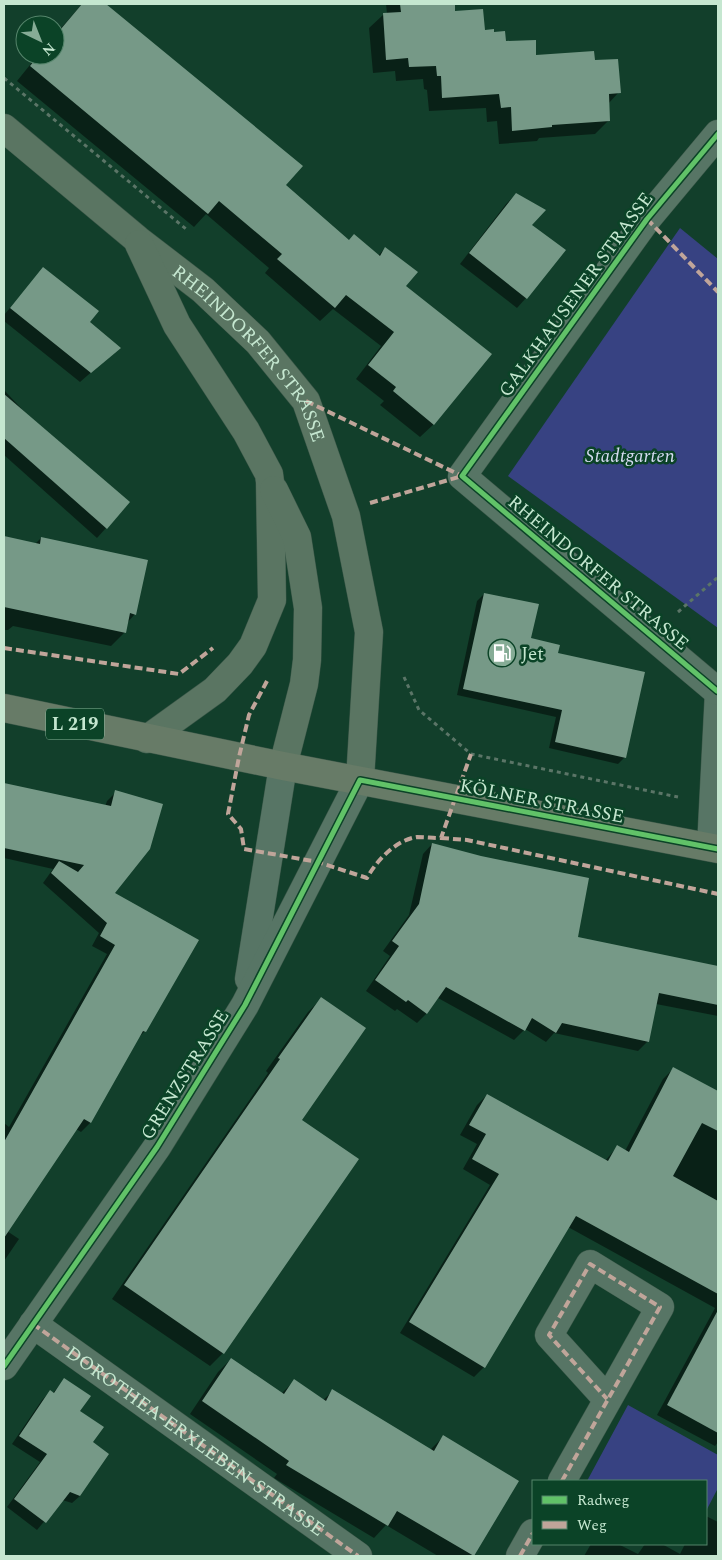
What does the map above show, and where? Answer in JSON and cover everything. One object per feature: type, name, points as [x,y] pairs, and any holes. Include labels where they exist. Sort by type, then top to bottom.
[{"type":"main road","name":"RHEINDORFER STRASSE","points":[[4,128],[138,240],[203,290],[258,342],[306,401],[346,516],[369,632],[360,780]]},
{"type":"main road","name":"RHEINDORFER STRASSE","points":[[138,240],[177,325],[246,431],[269,474],[270,482],[272,600],[253,646],[240,664],[214,690],[147,739]]},
{"type":"main road","name":"RHEINDORFER STRASSE","points":[[270,482],[297,537],[308,608],[307,660],[304,684],[283,766]]},
{"type":"main road","name":"KÖLNER STRASSE","points":[[4,708],[283,766],[714,848]]},
{"type":"street","name":"GALKHAUSENER STRASSE","points":[[462,476],[647,219],[718,134]]},
{"type":"street","name":"RHEINDORFER STRASSE","points":[[462,476],[717,691]]},
{"type":"street","name":"GRENZSTRASSE","points":[[245,1005],[283,766]]},
{"type":"street","name":"GRENZSTRASSE","points":[[4,1366],[156,1147],[245,1005],[360,780]]},
{"type":"street","points":[[563,1480],[660,1307],[590,1264],[549,1335],[607,1399]]},
{"type":"street","name":"DOROTHEA-ERXLEBEN-STRASSE","points":[[33,1324],[358,1556]]},
{"type":"street","points":[[520,1556],[532,1535]]},
{"type":"lane","points":[[714,848],[717,691]]},
{"type":"path","points":[[651,635],[699,596],[718,577]]},
{"type":"green space","name":"Stadtgarten","points":[[680,228],[718,259],[718,628],[508,476]]},
{"type":"green space","points":[[628,1405],[718,1455],[718,1488],[707,1509],[707,1480],[588,1480]]},
{"type":"building","points":[[82,4],[106,4],[303,166],[286,185],[349,240],[354,234],[380,256],[385,247],[418,272],[406,286],[492,354],[434,425],[393,391],[396,387],[368,365],[394,332],[346,295],[335,308],[277,259],[282,254],[219,201],[208,214],[30,66],[65,65],[65,24]]},
{"type":"building","points":[[400,4],[455,4],[455,11],[483,9],[485,30],[494,29],[494,32],[505,31],[506,41],[536,40],[536,55],[594,51],[595,60],[618,59],[621,93],[609,94],[610,121],[552,125],[552,127],[512,131],[511,107],[501,108],[499,94],[442,98],[441,76],[437,76],[436,66],[409,67],[408,58],[386,60],[383,13],[401,12]]},
{"type":"building","points":[[516,193],[546,210],[532,225],[566,250],[527,299],[469,253]]},
{"type":"building","points":[[43,267],[99,311],[90,322],[121,348],[91,373],[10,308]]},
{"type":"building","points":[[4,394],[130,502],[107,529],[4,438]]},
{"type":"building","points":[[4,536],[40,544],[41,537],[148,560],[136,615],[130,613],[126,633],[4,607]]},
{"type":"building","points":[[484,593],[539,604],[531,638],[560,645],[558,653],[645,672],[626,758],[555,742],[562,710],[463,689]]},
{"type":"building","points":[[4,783],[111,806],[115,790],[163,804],[150,849],[115,893],[199,940],[146,1032],[143,1031],[91,1123],[84,1119],[4,1238],[4,1142],[115,945],[100,936],[107,923],[51,873],[59,861],[78,872],[84,865],[4,848]]},
{"type":"building","points":[[432,843],[481,856],[589,878],[578,937],[718,966],[718,1005],[659,993],[649,1042],[562,1023],[556,1033],[532,1018],[525,1031],[446,987],[427,1014],[375,980],[399,946],[392,941],[419,904]]},
{"type":"building","points":[[321,997],[366,1028],[302,1120],[359,1159],[224,1354],[124,1285]]},
{"type":"building","points":[[673,1067],[718,1091],[718,1131],[702,1123],[673,1176],[718,1201],[718,1294],[576,1216],[485,1368],[409,1322],[499,1174],[472,1159],[486,1134],[469,1125],[487,1094],[608,1161],[617,1145],[629,1152]]},
{"type":"building","points":[[718,1310],[718,1433],[667,1405]]},
{"type":"building","points":[[231,1358],[284,1394],[294,1379],[326,1401],[332,1389],[434,1451],[443,1435],[519,1481],[474,1556],[397,1511],[388,1526],[286,1465],[289,1461],[202,1401]]},
{"type":"building","points":[[64,1378],[91,1396],[80,1411],[104,1427],[93,1442],[109,1454],[80,1496],[70,1492],[46,1523],[14,1499],[47,1454],[19,1436],[50,1390],[54,1393]]},
{"type":"marked path","points":[[647,219],[718,292]]},
{"type":"marked path","points":[[306,401],[462,476]]},
{"type":"marked path","points":[[370,503],[462,476]]},
{"type":"marked path","points":[[4,648],[179,674],[213,648]]},
{"type":"marked path","points":[[267,681],[249,715],[228,814],[241,829],[244,849],[318,862],[367,878],[376,864],[402,842],[417,837],[441,838],[471,754]]},
{"type":"marked path","points":[[441,838],[467,840],[718,894]]},
{"type":"marked path","points":[[563,1480],[660,1307],[590,1264],[549,1335],[607,1399]]},
{"type":"marked path","points":[[33,1324],[358,1556]]},
{"type":"marked path","points":[[520,1556],[532,1535]]},
{"type":"cycle path","points":[[717,691],[462,476],[647,219],[718,134]]},
{"type":"cycle path","points":[[4,1366],[157,1147],[245,1005],[360,780],[718,849]]},
{"type":"place","name":"Jet","points":[[502,653]]}]
